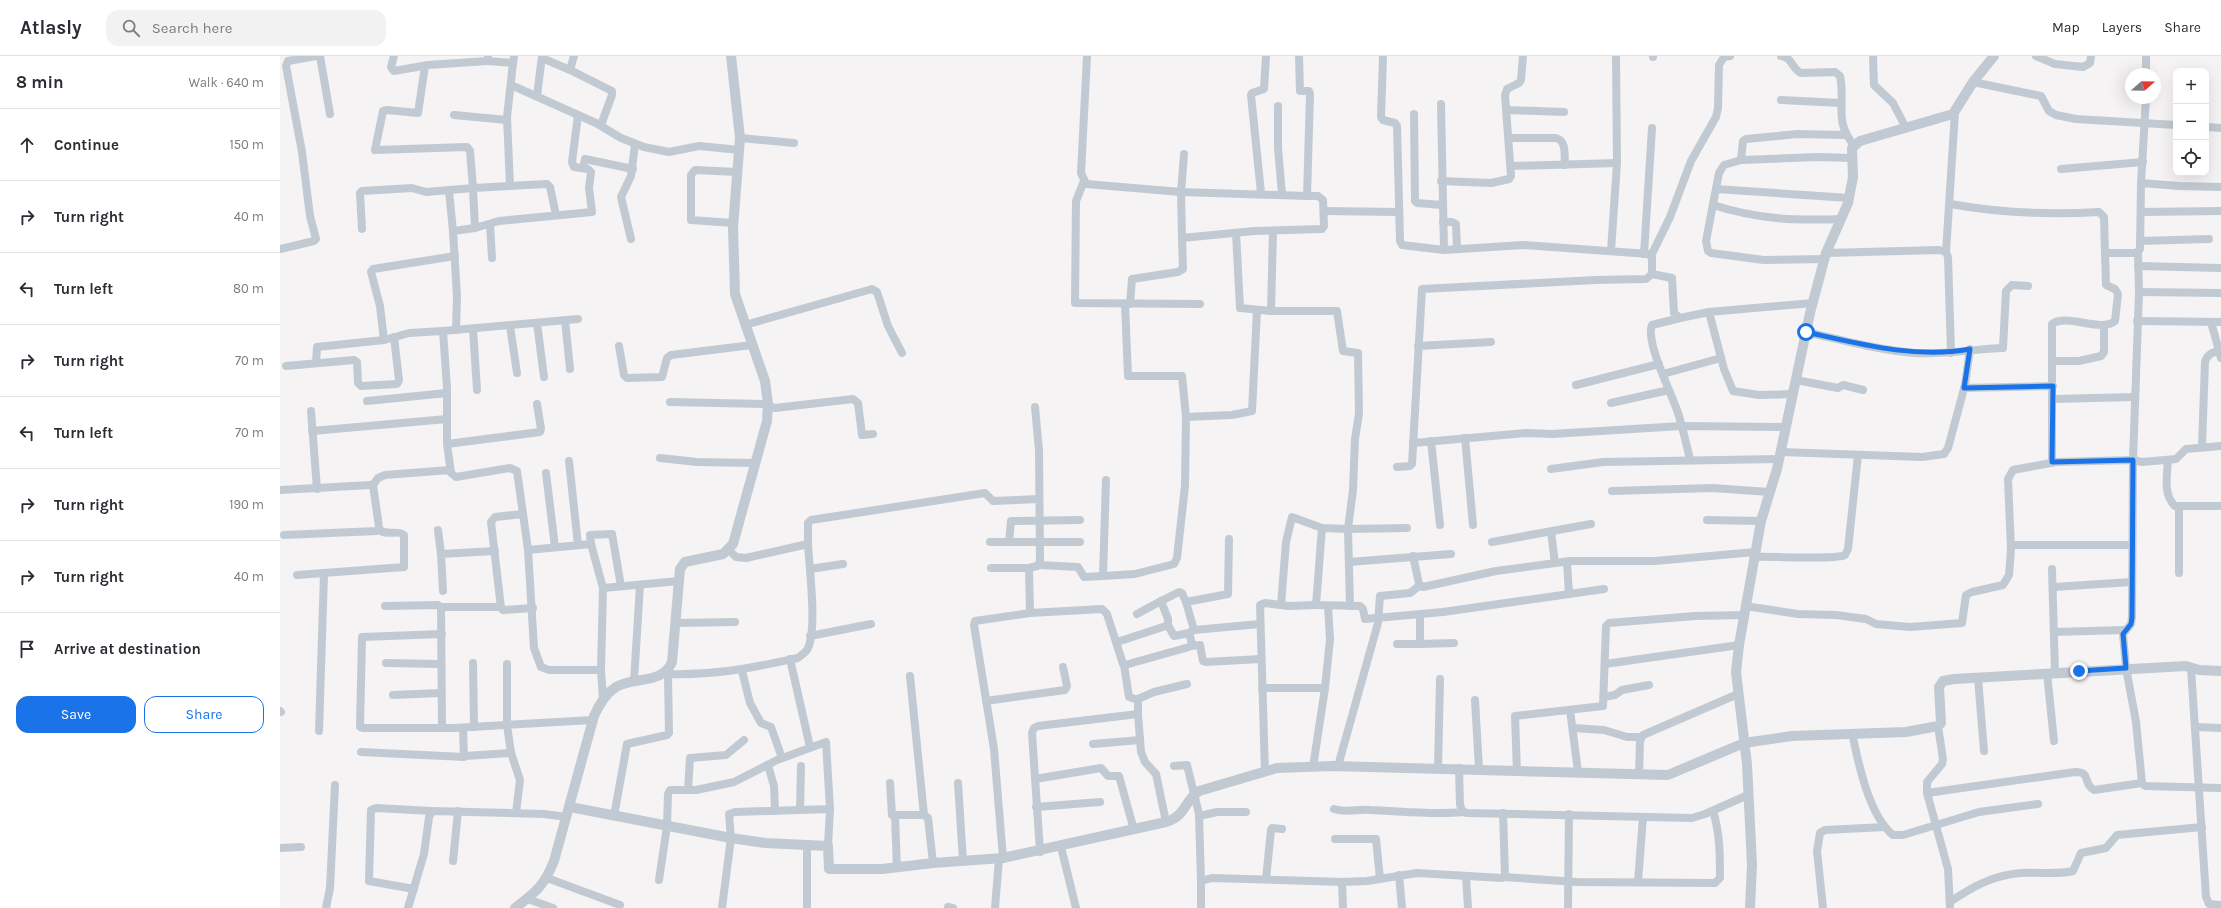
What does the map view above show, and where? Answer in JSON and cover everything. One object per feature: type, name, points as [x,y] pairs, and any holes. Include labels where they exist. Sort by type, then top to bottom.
[{"type":"street","points":[[280,249],[314,241],[316,239],[310,216],[302,152],[286,66],[288,61],[316,56]]},
{"type":"street","points":[[320,56],[330,114]]},
{"type":"street","points":[[394,56],[391,67],[392,71],[427,66],[446,60],[488,58],[514,60],[507,120],[510,186]]},
{"type":"street","points":[[428,56],[418,113],[384,110],[374,144],[374,150],[467,147],[470,151],[475,228]]},
{"type":"street","points":[[570,70],[574,56]]},
{"type":"street","points":[[614,816],[627,744],[667,735],[669,733],[666,674],[672,662],[680,569],[685,562],[716,556],[729,550],[733,544],[767,421],[768,407],[765,381],[735,294],[733,223],[740,138],[730,56]]},
{"type":"street","points":[[1087,56],[1081,166],[1084,181],[1076,201],[1075,302],[1200,304]]},
{"type":"street","points":[[1261,193],[1251,95],[1252,93],[1264,89],[1266,56]]},
{"type":"street","points":[[1299,56],[1300,91],[1309,91],[1310,94],[1307,196]]},
{"type":"street","points":[[1383,56],[1381,117],[1383,120],[1395,123],[1397,126],[1398,212],[1400,241],[1402,245],[1444,250],[1523,245],[1611,250],[1647,255]]},
{"type":"street","points":[[1441,181],[1491,183],[1505,182],[1511,176],[1506,110],[1507,89],[1519,83],[1523,56]]},
{"type":"street","points":[[1611,250],[1616,163],[1616,56]]},
{"type":"street","points":[[1647,255],[1670,216],[1690,161],[1716,117],[1718,108],[1720,60],[1730,56]]},
{"type":"street","points":[[1750,908],[1752,865],[1748,795],[1736,672],[1739,645],[1761,521],[1780,455],[1813,303],[1825,256],[1849,198],[1854,145],[1846,135],[1841,103],[1841,80],[1839,74],[1835,72],[1801,73],[1796,71],[1790,58],[1781,56]]},
{"type":"street","points":[[1873,56],[1874,85],[1887,95],[1893,103],[1906,128]]},
{"type":"street","points":[[1951,353],[1948,257],[1946,252],[1955,112],[1973,82],[1994,56]]},
{"type":"street","points":[[2036,56],[2055,64],[2083,67],[2090,63],[2091,56]]},
{"type":"street","points":[[2146,56],[2146,68]]},
{"type":"street","points":[[537,96],[542,57],[612,91],[601,126]]},
{"type":"street","points":[[1973,82],[2041,96],[2049,111],[2068,118],[2173,125]]},
{"type":"street","points":[[511,85],[578,115],[635,144],[669,152],[699,146],[740,150]]},
{"type":"street","points":[[1781,100],[1841,103]]},
{"type":"street","points":[[1440,104],[1444,250]]},
{"type":"street","points":[[2054,632],[2124,630],[2131,624],[2133,460],[2139,292],[2138,252],[2140,249],[2141,183],[2146,124],[2146,104]]},
{"type":"street","points":[[1278,106],[1278,148],[1282,194]]},
{"type":"street","points":[[1506,110],[1564,112]]},
{"type":"street","points":[[1854,145],[1860,141],[1955,112]]},
{"type":"street","points":[[1414,114],[1415,201],[1417,203],[1442,205]]},
{"type":"street","points":[[454,115],[507,120]]},
{"type":"street","points":[[453,231],[475,228],[499,221],[593,210],[589,188],[590,172],[583,168],[574,167],[572,162],[578,115]]},
{"type":"street","points":[[2209,127],[2221,128]]},
{"type":"street","points":[[1652,128],[1647,255],[1652,274]]},
{"type":"street","points":[[1741,160],[1743,141],[1746,139],[1797,134],[1846,135]]},
{"type":"street","points":[[740,138],[794,143]]},
{"type":"street","points":[[1509,138],[1561,139],[1564,143],[1565,165]]},
{"type":"street","points":[[631,239],[621,197],[628,184],[633,169],[635,144]]},
{"type":"street","points":[[991,568],[1029,568],[1039,566],[1078,567],[1084,577],[1135,574],[1171,565],[1176,562],[1185,486],[1186,417],[1182,376],[1128,376],[1127,304],[1132,279],[1178,272],[1183,269],[1181,192],[1184,154]]},
{"type":"street","points":[[1852,158],[1818,157],[1741,160],[1724,165],[1719,173],[1706,240],[1708,251],[1711,253],[1764,260],[1939,250],[1946,252]]},
{"type":"street","points":[[583,168],[585,159],[633,169]]},
{"type":"street","points":[[2062,169],[2143,162]]},
{"type":"street","points":[[1511,166],[1616,163]]},
{"type":"street","points":[[733,223],[691,220],[690,175],[694,170],[737,172]]},
{"type":"street","points":[[1084,181],[1091,185],[1181,192],[1282,194],[1321,197],[1323,200],[1324,211],[1322,229],[1273,230],[1182,238]]},
{"type":"street","points":[[2141,183],[2221,187]]},
{"type":"street","points":[[362,229],[360,194],[362,191],[407,188],[426,192],[473,188],[549,185],[556,215]]},
{"type":"street","points":[[1716,189],[1849,198]]},
{"type":"street","points":[[449,190],[458,296],[456,330]]},
{"type":"street","points":[[1950,204],[1990,211],[2031,214],[2099,212],[2104,217],[2106,285],[2115,289],[2118,294],[2115,322],[2104,325],[2069,321],[2053,323],[2051,326],[2053,386],[2052,462]]},
{"type":"street","points":[[1713,205],[1743,214],[1779,218],[1801,220],[1841,219]]},
{"type":"street","points":[[1324,211],[1398,212]]},
{"type":"street","points":[[2141,212],[2221,211]]},
{"type":"street","points":[[1443,222],[1452,222],[1456,224],[1457,249]]},
{"type":"street","points":[[490,224],[492,258]]},
{"type":"street","points":[[1271,311],[1273,230]]},
{"type":"street","points":[[1236,233],[1240,307],[1242,310],[1337,311],[1343,350],[1358,353],[1359,413],[1355,439],[1353,490],[1348,529],[1350,606]]},
{"type":"street","points":[[2140,241],[2209,239]]},
{"type":"street","points":[[2105,253],[2138,252]]},
{"type":"street","points":[[384,340],[380,306],[372,271],[408,262],[455,256]]},
{"type":"street","points":[[2138,266],[2221,268]]},
{"type":"street","points":[[1652,274],[1672,278],[1674,313],[1680,318]]},
{"type":"street","points":[[1397,467],[1411,465],[1421,291],[1424,288],[1596,280],[1646,280],[1652,274]]},
{"type":"street","points":[[1806,332],[1879,349],[1916,353],[1951,353],[1970,349],[2003,348],[2006,291],[2012,285],[2028,286]]},
{"type":"street","points":[[745,325],[872,289],[878,292],[888,326],[902,353]]},
{"type":"street","points":[[2139,292],[2221,293]]},
{"type":"street","points":[[1690,459],[1681,426],[1659,364],[1650,330],[1652,325],[1710,312],[1813,303]]},
{"type":"street","points":[[1186,417],[1232,415],[1252,411],[1257,310]]},
{"type":"street","points":[[1710,312],[1721,358],[1733,391],[1759,395],[1793,394]]},
{"type":"street","points":[[316,363],[317,347],[384,340],[409,333],[510,326],[578,319]]},
{"type":"street","points":[[565,320],[570,369]]},
{"type":"street","points":[[2137,321],[2221,322]]},
{"type":"street","points":[[2202,446],[2205,362],[2207,357],[2220,353],[2211,322]]},
{"type":"street","points":[[537,323],[544,377]]},
{"type":"street","points":[[2052,361],[2079,361],[2101,356],[2104,352],[2104,325]]},
{"type":"street","points":[[510,326],[517,373]]},
{"type":"street","points":[[473,329],[477,390]]},
{"type":"street","points":[[443,331],[447,393],[447,444],[450,470],[452,475],[456,476],[514,468],[518,474],[528,550],[534,648],[541,667],[549,670],[601,670]]},
{"type":"street","points":[[286,366],[356,360],[358,383],[361,386],[397,384],[399,380],[394,337]]},
{"type":"street","points":[[1418,346],[1491,342]]},
{"type":"street","points":[[619,346],[624,375],[628,378],[662,377],[667,358],[671,355],[752,344]]},
{"type":"street","points":[[1551,469],[1603,462],[1780,455],[1922,457],[1944,454],[1948,448],[1964,388],[1970,349]]},
{"type":"street","points":[[1663,374],[1721,358]]},
{"type":"street","points":[[1576,385],[1659,364]]},
{"type":"street","points":[[1796,380],[1838,388],[1843,385],[1863,390]]},
{"type":"street","points":[[1964,388],[2053,386]]},
{"type":"street","points":[[1611,403],[1669,390]]},
{"type":"street","points":[[367,401],[447,393]]},
{"type":"street","points":[[2053,399],[2135,396]]},
{"type":"street","points":[[670,402],[763,404],[768,407],[775,408],[855,399],[858,403],[862,435],[874,434]]},
{"type":"street","points":[[447,444],[540,432],[541,429],[537,404]]},
{"type":"street","points":[[1035,407],[1039,451],[1039,566]]},
{"type":"street","points":[[311,411],[317,489]]},
{"type":"street","points":[[312,431],[447,419]]},
{"type":"street","points":[[1413,443],[1431,440],[1526,433],[1552,434],[1681,426],[1785,427]]},
{"type":"street","points":[[1464,438],[1473,525]]},
{"type":"street","points":[[1431,440],[1440,525]]},
{"type":"street","points":[[1517,772],[1515,716],[1602,707],[1604,697],[1606,626],[1613,622],[1695,616],[1744,610],[1866,619],[1882,625],[1910,627],[1962,623],[1964,618],[1966,595],[1972,592],[2003,585],[2009,575],[2011,545],[2009,474],[2018,468],[2052,462],[2176,459],[2186,449],[2202,446],[2221,446]]},
{"type":"street","points":[[1338,766],[1379,619],[1380,596],[1410,593],[1419,586],[1423,587],[1496,571],[1567,562],[1656,561],[1755,554],[1834,559],[1845,555],[1849,542],[1858,455]]},
{"type":"street","points":[[660,458],[697,462],[756,463]]},
{"type":"street","points":[[2168,460],[2167,489],[2169,501],[2175,506],[2221,506]]},
{"type":"street","points":[[569,461],[578,545]]},
{"type":"street","points":[[298,576],[404,567],[404,535],[401,532],[383,533],[378,529],[374,485],[378,478],[386,475],[450,470]]},
{"type":"street","points":[[546,473],[554,547]]},
{"type":"street","points":[[1103,576],[1106,480]]},
{"type":"street","points":[[280,490],[374,485]]},
{"type":"street","points":[[1612,492],[1712,488],[1770,492]]},
{"type":"street","points":[[515,908],[528,899],[547,878],[554,861],[593,720],[603,699],[616,687],[634,681],[666,674],[695,676],[742,670],[790,659],[804,654],[808,649],[810,636],[810,569],[808,522],[810,520],[985,493],[993,501],[1039,499]]},
{"type":"street","points":[[2179,506],[2179,573]]},
{"type":"street","points":[[501,607],[491,519],[495,517],[523,514]]},
{"type":"street","points":[[1281,605],[1286,542],[1292,517],[1322,528],[1407,528]]},
{"type":"street","points":[[1010,542],[1010,522],[1080,520]]},
{"type":"street","points":[[1707,520],[1761,521]]},
{"type":"street","points":[[1492,542],[1591,524]]},
{"type":"street","points":[[1316,605],[1322,528]]},
{"type":"street","points":[[284,535],[374,532],[378,529]]},
{"type":"street","points":[[438,530],[443,590]]},
{"type":"street","points":[[1551,532],[1555,563]]},
{"type":"street","points":[[603,699],[601,670],[604,588],[590,535],[612,534],[621,586]]},
{"type":"street","points":[[1186,602],[1229,593],[1229,539]]},
{"type":"street","points":[[990,542],[1080,542]]},
{"type":"street","points":[[528,550],[592,544]]},
{"type":"street","points":[[729,550],[736,556],[746,558],[767,551],[808,544]]},
{"type":"street","points":[[2011,545],[2132,545]]},
{"type":"street","points":[[441,554],[495,551]]},
{"type":"street","points":[[1349,562],[1451,554]]},
{"type":"street","points":[[1413,556],[1419,586]]},
{"type":"street","points":[[1567,562],[1569,594]]},
{"type":"street","points":[[810,569],[843,564]]},
{"type":"street","points":[[1029,568],[1030,614]]},
{"type":"street","points":[[2052,569],[2054,587],[2054,632],[2051,673],[2054,741]]},
{"type":"street","points":[[319,731],[324,574]]},
{"type":"street","points":[[604,588],[679,581]]},
{"type":"street","points":[[2054,587],[2132,582]]},
{"type":"street","points":[[634,681],[640,585]]},
{"type":"street","points":[[1265,772],[1260,624],[1260,609],[1262,603],[1281,605],[1362,607],[1365,619],[1379,619],[1420,615],[1604,589]]},
{"type":"street","points":[[1137,614],[1179,592],[1182,593],[1186,602],[1192,631],[1191,646]]},
{"type":"street","points":[[1161,601],[1168,619],[1168,626],[1174,636],[1192,631],[1260,624]]},
{"type":"street","points":[[385,606],[438,605],[441,607],[501,607],[503,610],[532,608]]},
{"type":"street","points":[[1313,767],[1325,688],[1330,639],[1328,606]]},
{"type":"street","points":[[441,607],[442,728]]},
{"type":"street","points":[[995,908],[1001,858],[994,749],[974,623],[977,621],[1030,614],[1102,609],[1107,614],[1117,642],[1124,665],[1129,697],[1138,699],[1154,692],[1187,684]]},
{"type":"street","points":[[1420,615],[1420,644]]},
{"type":"street","points":[[675,623],[735,622]]},
{"type":"street","points":[[810,636],[871,624]]},
{"type":"street","points":[[1117,642],[1168,626]]},
{"type":"street","points":[[2124,630],[2123,634],[2126,668],[2136,722],[2142,783]]},
{"type":"street","points":[[442,634],[362,637],[359,725],[363,728],[463,728],[593,720]]},
{"type":"street","points":[[1396,644],[1454,642]]},
{"type":"street","points":[[1124,665],[1191,646],[1200,645],[1204,662],[1261,659]]},
{"type":"street","points":[[1605,664],[1739,645]]},
{"type":"street","points":[[790,659],[810,747]]},
{"type":"street","points":[[386,663],[441,664]]},
{"type":"street","points":[[473,663],[474,727]]},
{"type":"street","points":[[507,664],[507,725],[512,753],[520,780],[516,813]]},
{"type":"street","points":[[1950,905],[1948,869],[1937,824],[1927,793],[1926,782],[1942,764],[1944,759],[1938,726],[1940,723],[1939,687],[1941,683],[1954,679],[2126,668],[2186,666],[2221,671]]},
{"type":"street","points":[[986,701],[1065,690],[1066,686],[1063,667]]},
{"type":"street","points":[[2192,668],[2207,901],[2209,904],[2221,905]]},
{"type":"street","points":[[742,670],[748,698],[762,723],[771,727],[782,758]]},
{"type":"street","points":[[910,676],[924,815],[928,818],[933,863]]},
{"type":"street","points":[[1978,678],[1984,751]]},
{"type":"street","points":[[1438,768],[1440,679]]},
{"type":"street","points":[[1604,697],[1615,695],[1622,690],[1648,685]]},
{"type":"street","points":[[1262,688],[1325,688]]},
{"type":"street","points":[[393,695],[441,693]]},
{"type":"street","points":[[1573,728],[1604,730],[1627,737],[1641,737],[1682,717],[1738,698]]},
{"type":"street","points":[[1138,699],[1142,758],[1156,774],[1166,822]]},
{"type":"street","points":[[1475,700],[1480,769]]},
{"type":"street","points":[[1570,710],[1578,772]]},
{"type":"street","points":[[1040,852],[1032,733],[1035,727],[1138,714]]},
{"type":"street","points":[[659,880],[667,826],[668,792],[672,789],[708,789],[734,782],[782,758],[828,742],[830,809],[828,846],[829,869],[897,868],[933,863],[1001,858],[1040,852],[1166,822],[1179,817],[1194,797],[1277,768],[1338,766],[1460,768],[1517,772],[1578,772],[1668,775],[1744,743],[1792,736],[1906,732],[1938,726]]},
{"type":"street","points":[[2196,727],[2221,728]]},
{"type":"street","points":[[463,728],[465,756]]},
{"type":"street","points":[[1852,733],[1866,788],[1885,827],[1893,835],[1903,835],[1979,812],[2038,804]]},
{"type":"street","points":[[1639,775],[1641,737]]},
{"type":"street","points":[[688,790],[690,758],[726,755],[744,740]]},
{"type":"street","points":[[1093,744],[1140,740]]},
{"type":"street","points":[[361,752],[465,756],[512,753]]},
{"type":"street","points":[[768,765],[774,786],[774,811]]},
{"type":"street","points":[[1174,766],[1186,765],[1199,815],[1201,908]]},
{"type":"street","points":[[800,810],[801,766]]},
{"type":"street","points":[[1035,780],[1100,768],[1108,776],[1119,776],[1134,830]]},
{"type":"street","points":[[1460,768],[1460,805],[1463,812]]},
{"type":"street","points":[[1927,793],[2075,772],[2082,772],[2085,774],[2087,784],[2094,790],[2142,783],[2145,786],[2221,788]]},
{"type":"street","points":[[890,783],[891,814],[895,816],[924,815]]},
{"type":"street","points":[[958,783],[963,861]]},
{"type":"street","points":[[326,908],[330,888],[335,785]]},
{"type":"street","points":[[1334,809],[1344,811],[1368,810],[1440,813],[1569,814],[1692,818],[1713,811],[1748,795]]},
{"type":"street","points":[[1036,807],[1100,802]]},
{"type":"street","points":[[414,889],[369,881],[371,810],[376,808],[516,813],[568,812],[614,816],[731,838],[828,846]]},
{"type":"street","points":[[722,908],[731,838],[729,814],[830,809]]},
{"type":"street","points":[[408,908],[426,847],[429,817],[432,811]]},
{"type":"street","points":[[453,861],[458,811]]},
{"type":"street","points":[[1201,881],[1212,878],[1342,882],[1380,879],[1417,873],[1466,877],[1504,877],[1570,881],[1712,884],[1718,881],[1720,839],[1713,811]]},
{"type":"street","points":[[1199,815],[1217,812],[1246,812]]},
{"type":"street","points":[[1503,813],[1504,877]]},
{"type":"street","points":[[1568,908],[1570,881],[1569,814]]},
{"type":"street","points":[[895,816],[897,868]]},
{"type":"street","points":[[1638,882],[1643,817]]},
{"type":"street","points":[[1823,908],[1817,851],[1820,833],[1825,830],[1885,827]]},
{"type":"street","points":[[1950,905],[1975,886],[1997,876],[2019,873],[2073,871],[2081,853],[2106,848],[2117,834],[2202,827]]},
{"type":"street","points":[[1266,880],[1270,830],[1282,829]]},
{"type":"street","points":[[1335,839],[1376,839],[1380,879]]},
{"type":"street","points":[[807,844],[807,908]]},
{"type":"street","points":[[280,848],[301,847]]},
{"type":"street","points":[[1061,847],[1076,908]]},
{"type":"street","points":[[1399,875],[1402,908]]},
{"type":"street","points":[[1466,877],[1468,908]]},
{"type":"street","points":[[547,878],[620,905]]},
{"type":"street","points":[[1342,882],[1343,908]]},
{"type":"street","points":[[528,899],[554,908]]},
{"type":"route","points":[[1806,332],[1879,349],[1916,353],[1951,353],[1970,349],[1964,388],[2053,386],[2052,462],[2133,460],[2132,618],[2131,624],[2124,630],[2123,634],[2126,668],[2079,671]]}]
